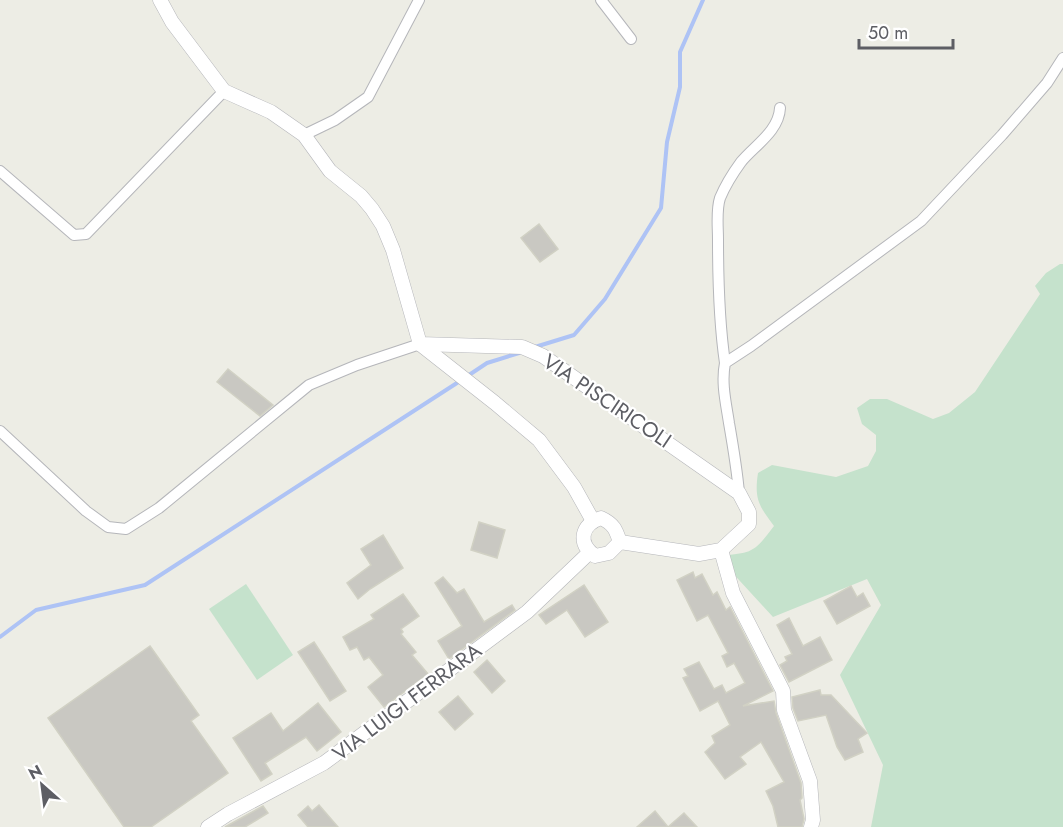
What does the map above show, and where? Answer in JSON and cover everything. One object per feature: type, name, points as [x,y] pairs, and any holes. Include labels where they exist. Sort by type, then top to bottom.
[{"type":"street","points":[[304,135],[335,120],[368,97],[419,0]]},
{"type":"street","points":[[601,0],[631,39]]},
{"type":"street","points":[[162,1],[183,38],[224,91],[271,112],[304,135],[330,171],[361,196],[383,226],[393,250],[420,344],[539,440],[574,487],[593,521]]},
{"type":"street","points":[[724,363],[751,346],[921,221],[1002,135],[1047,83],[1063,58]]},
{"type":"street","points":[[0,171],[74,235],[86,234],[224,91]]},
{"type":"street","points":[[590,552],[583,538],[586,528],[593,521],[602,519],[608,521],[617,530],[620,542],[699,554],[721,550],[749,524],[749,512],[739,493],[738,470],[724,390],[718,264],[719,201],[727,183],[741,162],[780,117],[780,108]]},
{"type":"street","points":[[0,431],[86,511],[108,527],[126,529],[159,508],[309,385],[357,365],[420,344]]},
{"type":"street","name":"VIA PISCIRICOLI","points":[[420,344],[522,347],[543,356],[739,493]]},
{"type":"street","name":"VIA LUIGI FERRARA","points":[[208,827],[324,763],[527,612],[590,552],[595,556],[604,555],[620,542]]},
{"type":"street","points":[[721,550],[733,593],[783,691],[784,710],[810,781],[811,827]]},
{"type":"street","points":[[812,802],[820,827]]},
{"type":"green space","points":[[1063,264],[1063,827],[871,827],[883,765],[840,675],[881,605],[867,579],[773,617],[717,556],[745,553],[751,550],[774,526],[757,496],[758,473],[772,465],[836,477],[868,466],[876,451],[876,435],[862,424],[857,408],[870,399],[887,399],[933,419],[949,413],[975,392],[1040,294],[1035,286],[1046,273]]},
{"type":"green space","points":[[246,584],[293,655],[257,680],[209,609]]},
{"type":"building","points":[[539,224],[558,249],[540,262],[521,238]]},
{"type":"building","points":[[228,369],[273,405],[260,416],[217,382]]},
{"type":"building","points":[[479,522],[505,530],[497,558],[471,550]]},
{"type":"building","points":[[383,535],[403,568],[358,599],[347,583],[371,565],[361,549]]},
{"type":"building","points":[[693,572],[695,578],[702,574],[713,595],[717,592],[726,610],[730,607],[773,691],[743,706],[774,701],[776,713],[801,783],[802,798],[800,800],[804,819],[802,827],[778,827],[773,806],[766,791],[784,782],[761,742],[740,757],[746,764],[725,779],[705,752],[715,743],[712,736],[730,725],[718,701],[700,711],[683,678],[688,676],[684,669],[699,662],[714,689],[722,685],[726,693],[745,683],[734,663],[727,667],[722,656],[728,653],[708,615],[697,621],[677,580]]},
{"type":"building","points":[[443,577],[457,593],[464,589],[484,622],[512,605],[515,610],[449,659],[438,641],[462,626],[435,583]]},
{"type":"building","points":[[584,585],[608,622],[585,637],[567,610],[546,624],[539,615]]},
{"type":"building","points":[[851,586],[857,597],[863,593],[870,606],[837,624],[824,601]]},
{"type":"building","points":[[403,594],[419,616],[401,629],[403,632],[401,634],[416,652],[412,655],[428,674],[384,707],[368,687],[383,675],[369,657],[364,660],[357,647],[350,650],[343,637],[374,619],[371,615]]},
{"type":"building","points":[[789,618],[803,646],[820,637],[832,660],[789,682],[780,665],[787,661],[785,657],[792,654],[777,625]]},
{"type":"building","points":[[314,642],[346,691],[330,701],[298,652]]},
{"type":"building","points":[[150,646],[199,715],[191,721],[228,773],[151,827],[124,827],[48,718]]},
{"type":"building","points":[[487,660],[505,681],[492,693],[474,672]]},
{"type":"building","points":[[820,690],[821,695],[831,695],[867,733],[858,739],[863,752],[845,760],[837,747],[826,715],[798,721],[792,697]]},
{"type":"building","points":[[458,696],[473,714],[455,730],[439,712]]},
{"type":"building","points":[[318,703],[341,732],[317,751],[306,737],[265,763],[272,774],[261,781],[233,738],[271,713],[283,731]]},
{"type":"building","points":[[319,805],[338,827],[308,827],[298,815],[308,806],[312,811]]},
{"type":"building","points":[[263,806],[268,813],[245,827],[225,827]]},
{"type":"building","points":[[655,811],[668,827],[637,827]]},
{"type":"building","points":[[684,813],[697,827],[668,827]]},
{"type":"waterway","points":[[535,347],[574,335],[605,299],[661,208],[667,142],[680,87],[680,52],[703,0]]},
{"type":"waterway","points":[[466,377],[487,363],[519,353]]},
{"type":"waterway","points":[[0,637],[36,610],[145,585],[460,381]]}]
